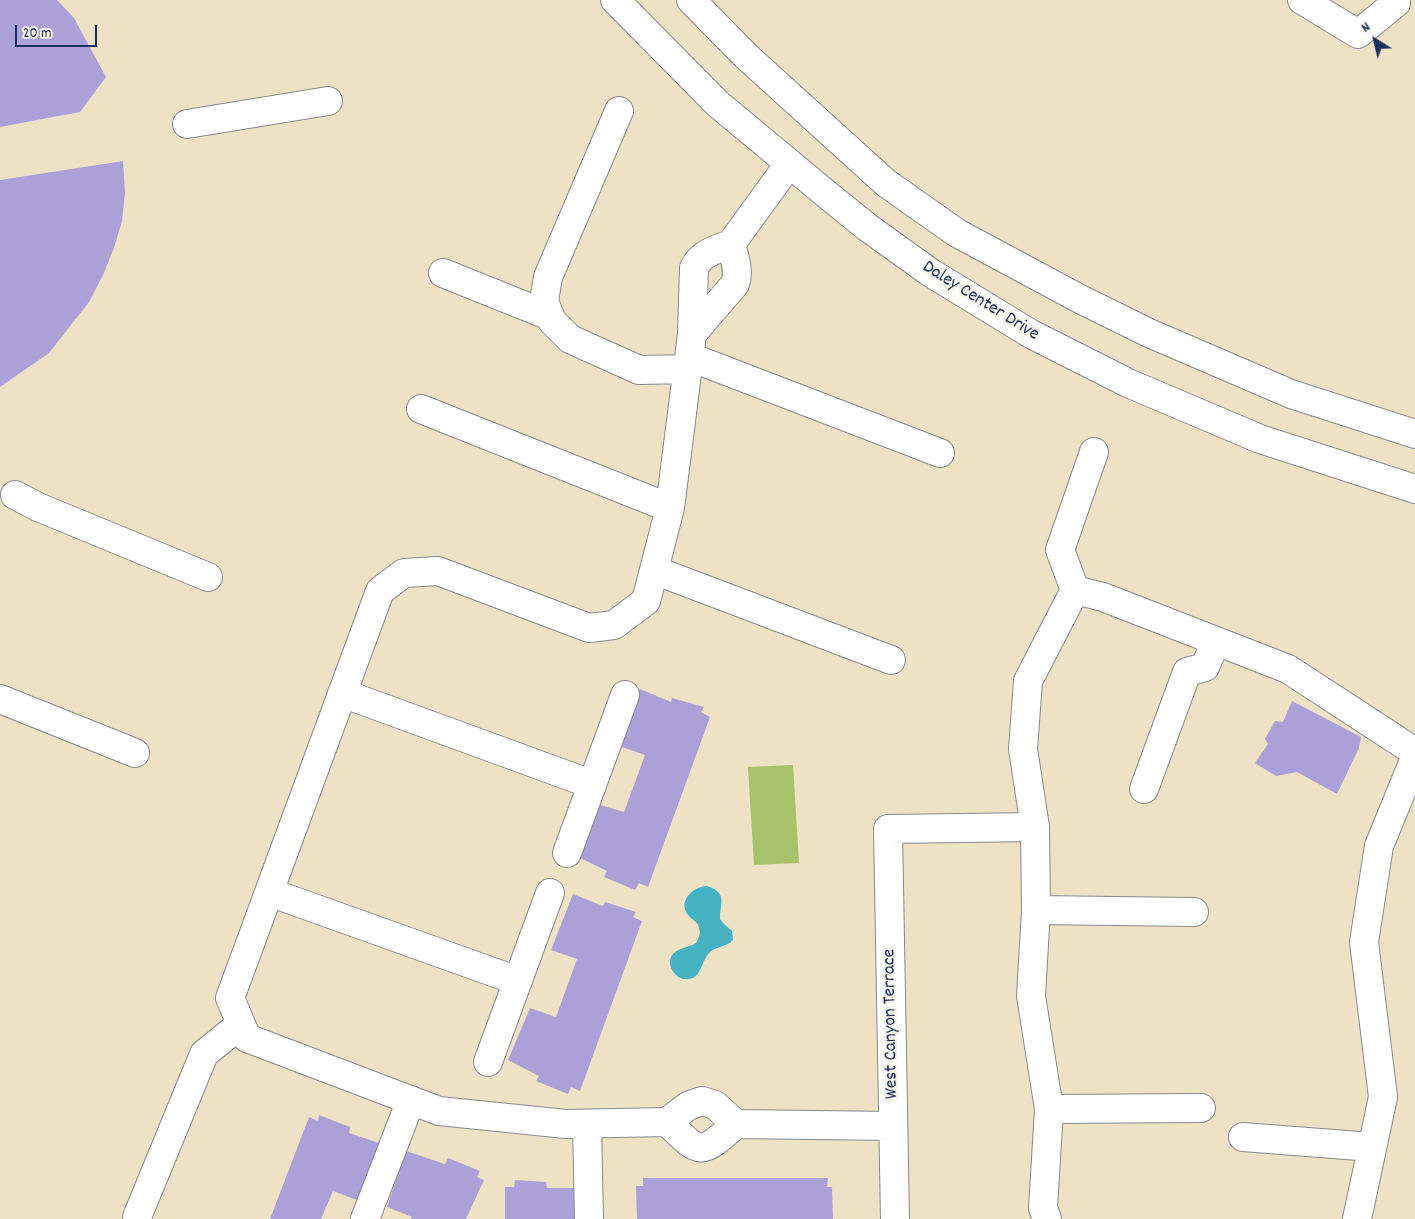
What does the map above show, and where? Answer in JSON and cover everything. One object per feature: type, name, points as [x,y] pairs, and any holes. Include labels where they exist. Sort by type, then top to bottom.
[{"type":"street","name":"Daley Center Drive","points":[[615,0],[718,104],[867,227],[931,273],[1031,334],[1128,383],[1260,440],[1415,489]]},
{"type":"street","points":[[691,0],[746,56],[878,176],[957,233],[1080,299],[1149,333],[1291,394],[1415,434]]},
{"type":"street","points":[[1302,0],[1358,34],[1396,3]]},
{"type":"street","points":[[187,124],[328,102]]},
{"type":"street","points":[[618,111],[548,277],[544,301],[552,321],[570,339],[639,370],[690,353],[736,284],[738,277],[737,269],[731,244]]},
{"type":"street","points":[[789,164],[731,244],[703,256],[697,261],[694,268],[690,353],[670,508],[646,601],[614,625],[589,628],[438,571],[404,574],[380,590],[230,998],[247,1038],[439,1111],[566,1124],[667,1122],[688,1106],[702,1101],[715,1106],[736,1124],[893,1126]]},
{"type":"street","points":[[443,273],[550,316]]},
{"type":"street","points":[[690,353],[940,453]]},
{"type":"street","points":[[421,409],[670,508]]},
{"type":"street","points":[[1047,1219],[1043,1208],[1049,1109],[1031,996],[1036,910],[1035,827],[1023,749],[1028,681],[1075,590],[1060,550],[1094,452]]},
{"type":"street","points":[[15,495],[47,511],[208,577]]},
{"type":"street","points":[[654,570],[891,660]]},
{"type":"street","points":[[1075,590],[1103,597],[1288,669],[1415,752]]},
{"type":"street","points":[[1144,789],[1187,672],[1205,667],[1216,641]]},
{"type":"street","points":[[342,693],[591,784]]},
{"type":"street","points":[[567,853],[625,695]]},
{"type":"street","points":[[0,699],[134,753]]},
{"type":"street","points":[[1357,1219],[1383,1097],[1364,942],[1379,846],[1415,758]]},
{"type":"street","name":"West Canyon Terrace","points":[[895,1219],[888,829],[1035,827]]},
{"type":"street","points":[[269,892],[518,981]]},
{"type":"street","points":[[488,1062],[550,893]]},
{"type":"street","points":[[1036,910],[1194,912]]},
{"type":"street","points":[[137,1217],[204,1054],[241,1024]]},
{"type":"street","points":[[365,1219],[411,1100]]},
{"type":"street","points":[[1049,1109],[1201,1108]]},
{"type":"street","points":[[667,1122],[690,1144],[698,1147],[713,1144],[736,1124]]},
{"type":"street","points":[[588,1124],[589,1219]]},
{"type":"street","points":[[1243,1137],[1372,1147]]},
{"type":"green space","points":[[793,765],[799,863],[754,865],[748,767]]},
{"type":"water","points":[[707,886],[714,889],[720,895],[720,919],[732,931],[733,940],[710,952],[699,972],[693,978],[683,979],[678,977],[672,970],[671,958],[679,950],[696,943],[700,932],[698,924],[686,911],[685,901],[696,889]]},
{"type":"building","points":[[0,0],[57,0],[74,18],[106,77],[80,112],[0,127]]},
{"type":"building","points":[[123,161],[125,193],[122,221],[103,275],[89,302],[49,353],[0,387],[0,180]]},
{"type":"building","points":[[640,689],[671,702],[672,698],[704,707],[701,712],[710,717],[648,887],[639,883],[635,890],[604,877],[607,871],[576,856],[597,804],[624,812],[645,755],[619,746]]},
{"type":"building","points":[[1292,701],[1361,737],[1359,748],[1337,794],[1297,772],[1276,776],[1255,763],[1268,744],[1265,739],[1275,721],[1283,722]]},
{"type":"building","points":[[573,894],[603,906],[605,902],[636,912],[633,917],[642,921],[580,1091],[571,1087],[568,1094],[536,1081],[539,1076],[508,1060],[530,1008],[556,1017],[577,959],[551,950]]},
{"type":"building","points":[[319,1115],[350,1127],[349,1133],[379,1143],[357,1200],[333,1191],[321,1219],[270,1219],[309,1117],[318,1121]]},
{"type":"building","points":[[406,1151],[445,1164],[448,1158],[480,1171],[477,1177],[484,1180],[466,1219],[411,1219],[412,1217],[387,1207]]},
{"type":"building","points":[[643,1178],[828,1178],[827,1187],[832,1187],[833,1219],[637,1219],[636,1186],[643,1186]]},
{"type":"building","points":[[515,1180],[546,1182],[547,1188],[581,1188],[581,1219],[505,1219],[505,1187],[514,1187]]}]
